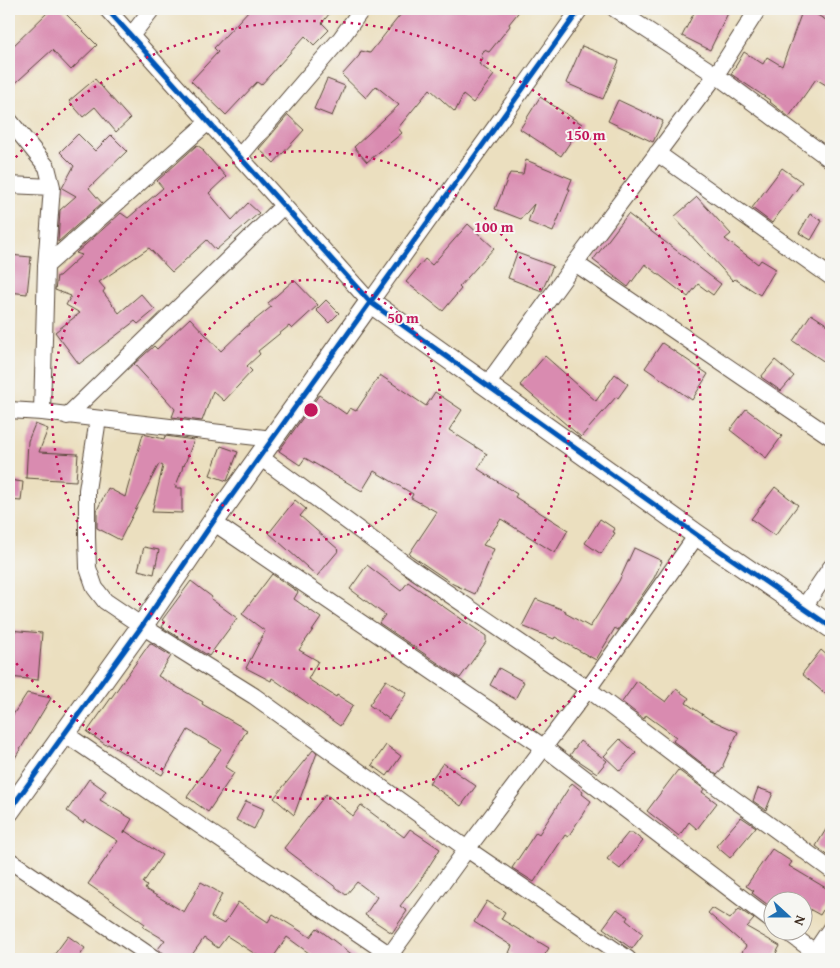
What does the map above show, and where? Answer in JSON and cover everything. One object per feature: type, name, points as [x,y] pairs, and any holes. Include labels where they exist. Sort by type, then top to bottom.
[{"type":"street","points":[[107,9],[370,302],[697,535],[831,627]]},
{"type":"street","points":[[131,36],[152,9]]},
{"type":"street","points":[[239,157],[341,38],[362,9]]},
{"type":"street","points":[[9,811],[142,626],[272,439],[580,9]]},
{"type":"street","points":[[616,9],[716,76],[831,160]]},
{"type":"street","points":[[486,386],[575,263],[716,76],[758,9]]},
{"type":"street","points":[[9,120],[48,167],[52,187],[46,266],[42,412]]},
{"type":"street","points":[[46,266],[208,122]]},
{"type":"street","points":[[657,153],[831,277]]},
{"type":"street","points":[[9,185],[52,187]]},
{"type":"street","points":[[67,416],[283,206]]},
{"type":"street","points":[[575,263],[831,436]]},
{"type":"street","points":[[9,410],[42,412],[272,439]]},
{"type":"street","points":[[98,419],[88,490],[88,568],[95,588],[105,601],[254,696],[467,849],[628,959]]},
{"type":"street","points":[[260,457],[408,566],[588,689],[831,870]]},
{"type":"street","points":[[213,522],[545,748],[762,913]]},
{"type":"street","points":[[64,733],[391,958],[467,849],[545,748],[697,535]]},
{"type":"street","points":[[804,607],[831,567]]},
{"type":"street","points":[[9,860],[155,959]]},
{"type":"street","points":[[796,940],[816,957],[831,928]]},
{"type":"building","points":[[51,9],[61,9],[97,45],[71,70],[52,50],[9,89],[9,50]]},
{"type":"building","points":[[250,9],[333,9],[322,23],[329,30],[314,45],[305,36],[261,85],[257,82],[226,115],[191,81],[218,52],[214,48]]},
{"type":"building","points":[[405,9],[521,9],[489,52],[484,50],[481,57],[483,58],[479,64],[494,75],[473,103],[463,95],[455,112],[430,89],[398,128],[402,133],[367,162],[354,147],[399,105],[376,86],[366,98],[342,75],[359,56],[361,51],[370,53]]},
{"type":"building","points":[[696,9],[730,9],[710,50],[682,36]]},
{"type":"building","points":[[803,9],[807,9],[831,23],[831,88],[816,79],[789,117],[771,101],[731,74],[744,52],[763,64],[767,57],[782,66]]},
{"type":"building","points":[[582,46],[619,61],[603,99],[566,83]]},
{"type":"building","points":[[95,79],[130,119],[116,132],[95,107],[83,117],[69,101]]},
{"type":"building","points":[[327,79],[345,86],[332,116],[314,109]]},
{"type":"building","points":[[540,97],[582,124],[561,156],[520,129]]},
{"type":"building","points":[[618,100],[663,121],[653,142],[608,121]]},
{"type":"building","points":[[288,115],[304,130],[274,163],[259,149]]},
{"type":"building","points":[[78,134],[95,151],[111,135],[127,151],[89,188],[102,203],[58,242],[60,210],[76,196],[62,188],[74,166],[60,152]]},
{"type":"building","points":[[197,145],[204,150],[226,177],[209,193],[232,220],[248,203],[259,213],[216,250],[207,240],[172,272],[149,248],[99,282],[105,289],[103,292],[119,313],[141,294],[155,310],[138,324],[135,321],[79,364],[55,332],[80,313],[66,305],[71,296],[55,290],[57,276],[82,255],[76,253],[121,213],[128,218],[163,188],[157,181]]},
{"type":"building","points":[[526,160],[572,179],[553,232],[528,222],[534,204],[521,219],[495,209],[510,173],[523,174]]},
{"type":"building","points":[[782,168],[802,182],[772,223],[752,208]]},
{"type":"building","points":[[697,197],[731,234],[725,239],[758,264],[761,260],[776,269],[760,295],[735,279],[733,281],[674,217]]},
{"type":"building","points":[[628,214],[721,284],[713,295],[698,284],[688,297],[645,264],[628,287],[593,260]]},
{"type":"building","points":[[810,214],[822,221],[811,240],[799,233]]},
{"type":"building","points":[[468,224],[494,248],[459,287],[461,289],[443,311],[406,282],[425,259],[432,265]]},
{"type":"building","points":[[517,253],[553,266],[542,291],[508,278]]},
{"type":"building","points":[[9,255],[31,257],[27,294],[9,292]]},
{"type":"building","points":[[294,280],[318,305],[292,329],[289,326],[258,351],[260,354],[247,366],[252,371],[224,401],[213,391],[202,421],[172,417],[175,409],[134,364],[154,346],[157,349],[190,318],[221,351],[271,307],[268,303]]},
{"type":"building","points":[[326,300],[339,313],[329,323],[316,310]]},
{"type":"building","points":[[811,314],[831,327],[831,366],[793,341]]},
{"type":"building","points":[[662,343],[708,374],[692,400],[645,368]]},
{"type":"building","points":[[545,356],[596,401],[615,374],[628,384],[618,398],[616,397],[581,437],[520,385]]},
{"type":"building","points":[[775,360],[794,376],[781,391],[761,377]]},
{"type":"building","points":[[380,375],[426,406],[435,392],[462,410],[449,430],[487,454],[478,469],[517,494],[515,497],[568,530],[555,553],[501,519],[483,545],[494,549],[475,594],[453,584],[409,554],[437,512],[411,498],[413,494],[374,471],[362,491],[305,458],[300,465],[279,451],[319,395],[346,414],[350,408],[356,411]]},
{"type":"building","points":[[746,409],[782,436],[766,458],[730,430]]},
{"type":"building","points":[[35,424],[48,429],[39,452],[78,454],[76,481],[26,478],[28,441]]},
{"type":"building","points":[[143,434],[164,439],[165,436],[194,440],[175,488],[182,488],[182,513],[152,512],[163,466],[159,464],[120,540],[97,528],[97,510],[108,488],[125,497]]},
{"type":"building","points":[[221,446],[238,452],[227,481],[210,475]]},
{"type":"building","points":[[9,480],[23,482],[21,501],[9,500]]},
{"type":"building","points":[[775,487],[798,505],[775,536],[751,519]]},
{"type":"building","points":[[295,500],[306,509],[300,516],[339,550],[317,576],[269,533]]},
{"type":"building","points":[[600,519],[615,529],[613,532],[615,533],[601,554],[585,543]]},
{"type":"building","points":[[144,547],[159,550],[154,574],[138,570]]},
{"type":"building","points":[[634,548],[662,561],[654,578],[618,630],[615,628],[596,660],[555,637],[554,639],[522,626],[536,599],[566,611],[565,613],[590,627],[619,581]]},
{"type":"building","points":[[367,565],[401,591],[408,582],[486,636],[486,642],[460,678],[379,623],[385,615],[350,589]]},
{"type":"building","points":[[272,574],[298,592],[294,599],[321,618],[299,650],[318,661],[308,679],[336,697],[337,695],[353,705],[340,726],[272,678],[271,681],[246,668],[265,631],[242,614]]},
{"type":"building","points":[[191,581],[237,618],[209,656],[162,627],[165,622],[162,620]]},
{"type":"building","points":[[9,630],[42,633],[38,680],[9,677]]},
{"type":"building","points":[[150,643],[171,656],[158,676],[247,730],[225,767],[234,773],[208,812],[187,797],[221,749],[188,730],[162,775],[108,744],[106,745],[87,732]]},
{"type":"building","points":[[821,650],[831,659],[831,699],[802,674]]},
{"type":"building","points":[[499,668],[524,682],[515,699],[490,685]]},
{"type":"building","points":[[386,680],[407,693],[389,719],[369,705]]},
{"type":"building","points":[[637,681],[666,702],[676,689],[689,698],[686,703],[709,719],[738,732],[723,765],[724,767],[717,775],[673,741],[676,737],[646,715],[644,719],[622,702]]},
{"type":"building","points":[[27,693],[51,698],[9,768],[9,721]]},
{"type":"building","points":[[620,739],[636,753],[620,771],[604,756]]},
{"type":"building","points":[[580,741],[607,761],[597,773],[570,755]]},
{"type":"building","points":[[386,745],[401,756],[387,776],[372,765]]},
{"type":"building","points":[[313,750],[317,753],[294,815],[274,798]]},
{"type":"building","points":[[443,763],[476,786],[461,806],[429,783]]},
{"type":"building","points":[[678,770],[704,789],[702,792],[717,803],[697,829],[689,822],[679,836],[647,811]]},
{"type":"building","points":[[89,779],[106,791],[100,800],[132,819],[125,831],[162,855],[143,883],[147,886],[145,889],[184,912],[201,882],[222,894],[211,917],[224,924],[238,902],[268,922],[273,914],[310,937],[317,928],[358,959],[317,959],[287,937],[272,959],[263,959],[227,936],[218,948],[204,938],[189,959],[172,959],[158,949],[165,940],[143,927],[145,924],[88,884],[118,841],[85,820],[83,823],[67,811]]},
{"type":"building","points":[[572,783],[591,801],[568,837],[565,835],[534,882],[512,868],[536,832],[539,834]]},
{"type":"building","points":[[758,788],[773,793],[766,810],[753,801]]},
{"type":"building","points":[[326,794],[353,816],[361,805],[404,837],[410,829],[440,849],[419,882],[400,906],[407,911],[392,933],[365,915],[377,897],[357,882],[346,895],[284,848]]},
{"type":"building","points":[[246,801],[264,809],[254,829],[236,820]]},
{"type":"building","points":[[741,817],[756,827],[730,858],[716,846]]},
{"type":"building","points":[[831,821],[831,858],[816,846]]},
{"type":"building","points":[[628,833],[633,833],[643,841],[620,869],[607,859]]},
{"type":"building","points":[[772,849],[792,862],[789,866],[831,891],[831,897],[820,915],[812,911],[812,890],[762,890],[762,900],[752,893],[754,891],[746,886]]},
{"type":"building","points":[[487,901],[505,912],[501,919],[549,948],[542,959],[520,959],[509,953],[512,946],[474,922]]},
{"type":"building","points":[[712,908],[730,919],[739,909],[754,919],[747,927],[762,936],[762,940],[770,940],[780,946],[773,959],[738,959],[746,946],[708,913]]},
{"type":"building","points":[[617,909],[628,917],[626,920],[643,934],[632,949],[603,928]]},
{"type":"building","points":[[68,936],[85,948],[78,959],[51,959]]},
{"type":"cycle path","points":[[107,9],[370,302],[697,535],[831,627]]},
{"type":"cycle path","points":[[9,811],[580,9]]}]
